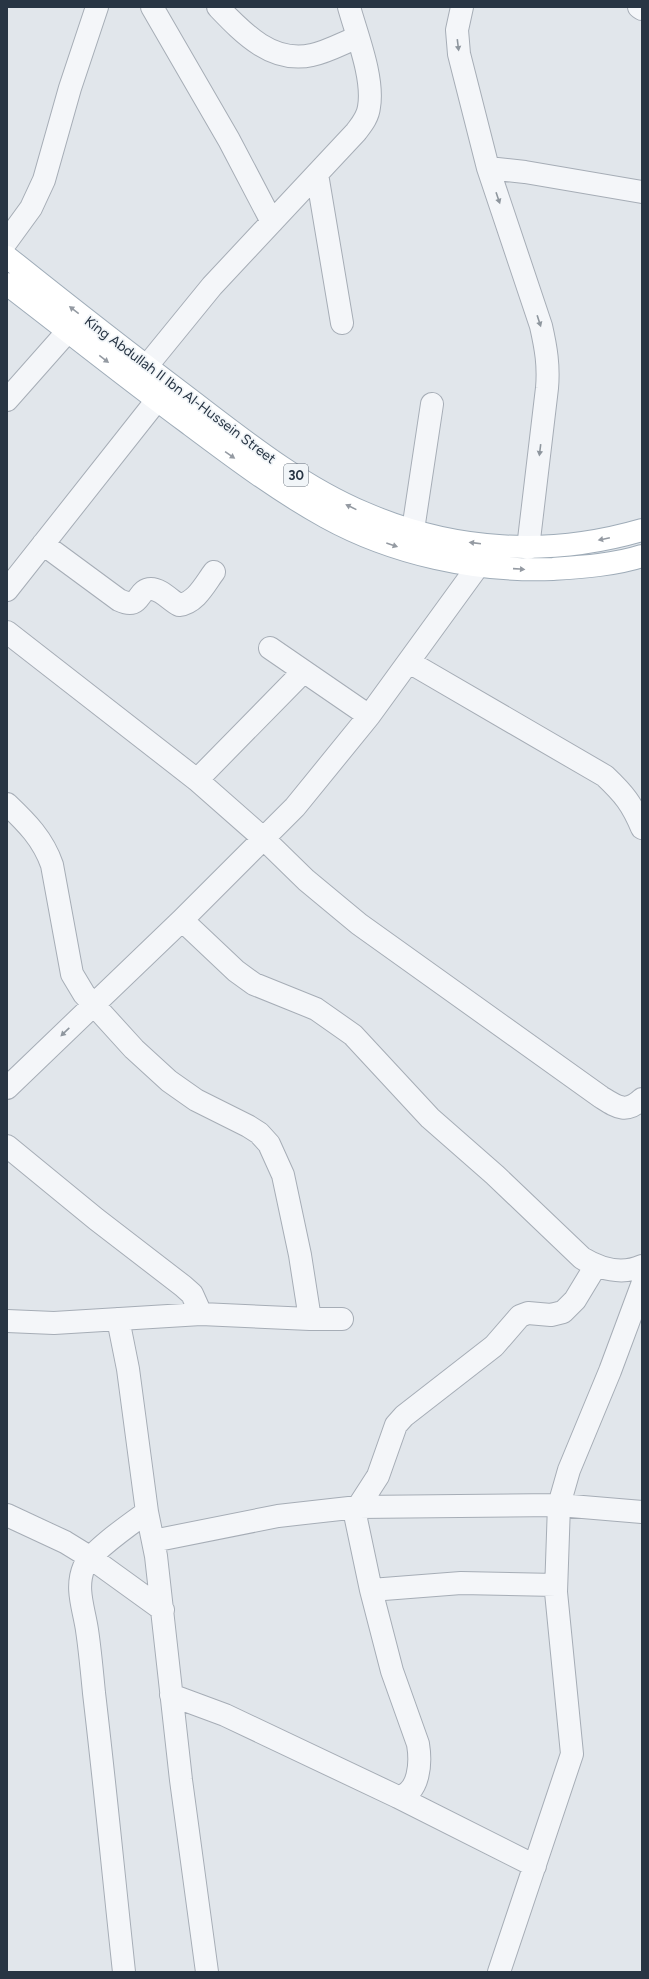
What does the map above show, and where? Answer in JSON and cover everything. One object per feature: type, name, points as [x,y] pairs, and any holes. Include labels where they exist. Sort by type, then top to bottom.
[{"type":"main road","name":"King Abdullah II Ibn Al-Hussein Street","points":[[7,257],[146,367],[212,429],[294,498],[354,531],[393,546],[434,557],[478,566],[530,570],[580,567],[642,556]]},
{"type":"main road","name":"King Abdullah II Ibn Al-Hussein Street","points":[[7,284],[157,400],[267,456],[328,495],[364,513],[413,530],[470,543],[528,548],[560,547],[588,543],[642,530]]},
{"type":"street","points":[[7,241],[31,208],[44,180],[70,88],[97,7]]},
{"type":"street","points":[[152,7],[229,140],[272,222]]},
{"type":"street","points":[[218,7],[253,40],[268,50],[282,55],[296,57],[313,55],[358,37]]},
{"type":"street","points":[[146,367],[187,315],[356,132],[365,119],[369,108],[370,93],[366,69],[349,7]]},
{"type":"street","points":[[462,7],[457,30],[459,54],[488,168],[541,326],[547,349],[549,368],[528,548]]},
{"type":"street","points":[[488,168],[640,187]]},
{"type":"street","points":[[317,174],[342,323]]},
{"type":"street","points":[[7,400],[68,331]]},
{"type":"street","points":[[7,590],[157,400]]},
{"type":"street","points":[[413,530],[432,404]]},
{"type":"street","points":[[43,544],[126,604],[132,604],[145,591],[151,589],[157,590],[179,605],[185,604],[196,596],[214,572]]},
{"type":"street","points":[[7,1088],[182,920],[295,807],[368,716],[478,566]]},
{"type":"street","points":[[7,632],[197,780],[264,839],[306,880],[359,924],[601,1097],[616,1106],[625,1108],[633,1106],[642,1099]]},
{"type":"street","points":[[270,648],[368,716]]},
{"type":"street","points":[[408,662],[605,776],[622,792],[633,808],[642,828]]},
{"type":"street","points":[[197,780],[303,672]]},
{"type":"street","points":[[7,804],[36,832],[46,849],[52,865],[72,974],[80,989],[134,1049],[169,1081],[196,1100],[253,1130],[269,1144],[283,1175],[300,1255],[310,1319]]},
{"type":"street","points":[[182,920],[236,971],[254,984],[316,1009],[353,1035],[430,1118],[495,1175],[582,1258],[595,1266],[605,1269],[621,1270],[642,1266]]},
{"type":"street","points":[[7,1146],[96,1219],[184,1286],[192,1294],[201,1314]]},
{"type":"street","points":[[398,1797],[405,1796],[410,1792],[419,1770],[420,1756],[418,1744],[392,1671],[371,1590],[356,1519],[358,1507],[378,1476],[396,1425],[404,1416],[494,1346],[520,1316],[528,1313],[551,1315],[563,1312],[575,1300],[595,1266]]},
{"type":"street","points":[[499,1972],[572,1754],[556,1585],[558,1506],[569,1470],[610,1371],[642,1285]]},
{"type":"street","points":[[7,1321],[54,1323],[201,1314],[342,1319]]},
{"type":"street","points":[[118,1319],[128,1369],[147,1512],[153,1541],[163,1610],[171,1695],[207,1972]]},
{"type":"street","points":[[153,1541],[278,1516],[358,1507],[558,1506],[642,1512]]},
{"type":"street","points":[[124,1972],[87,1629],[80,1601],[80,1581],[84,1566],[91,1558],[104,1545],[147,1512]]},
{"type":"street","points":[[7,1515],[65,1542],[91,1558],[163,1610]]},
{"type":"street","points":[[371,1590],[461,1584],[556,1585]]},
{"type":"street","points":[[171,1695],[225,1714],[398,1797],[535,1866]]}]
